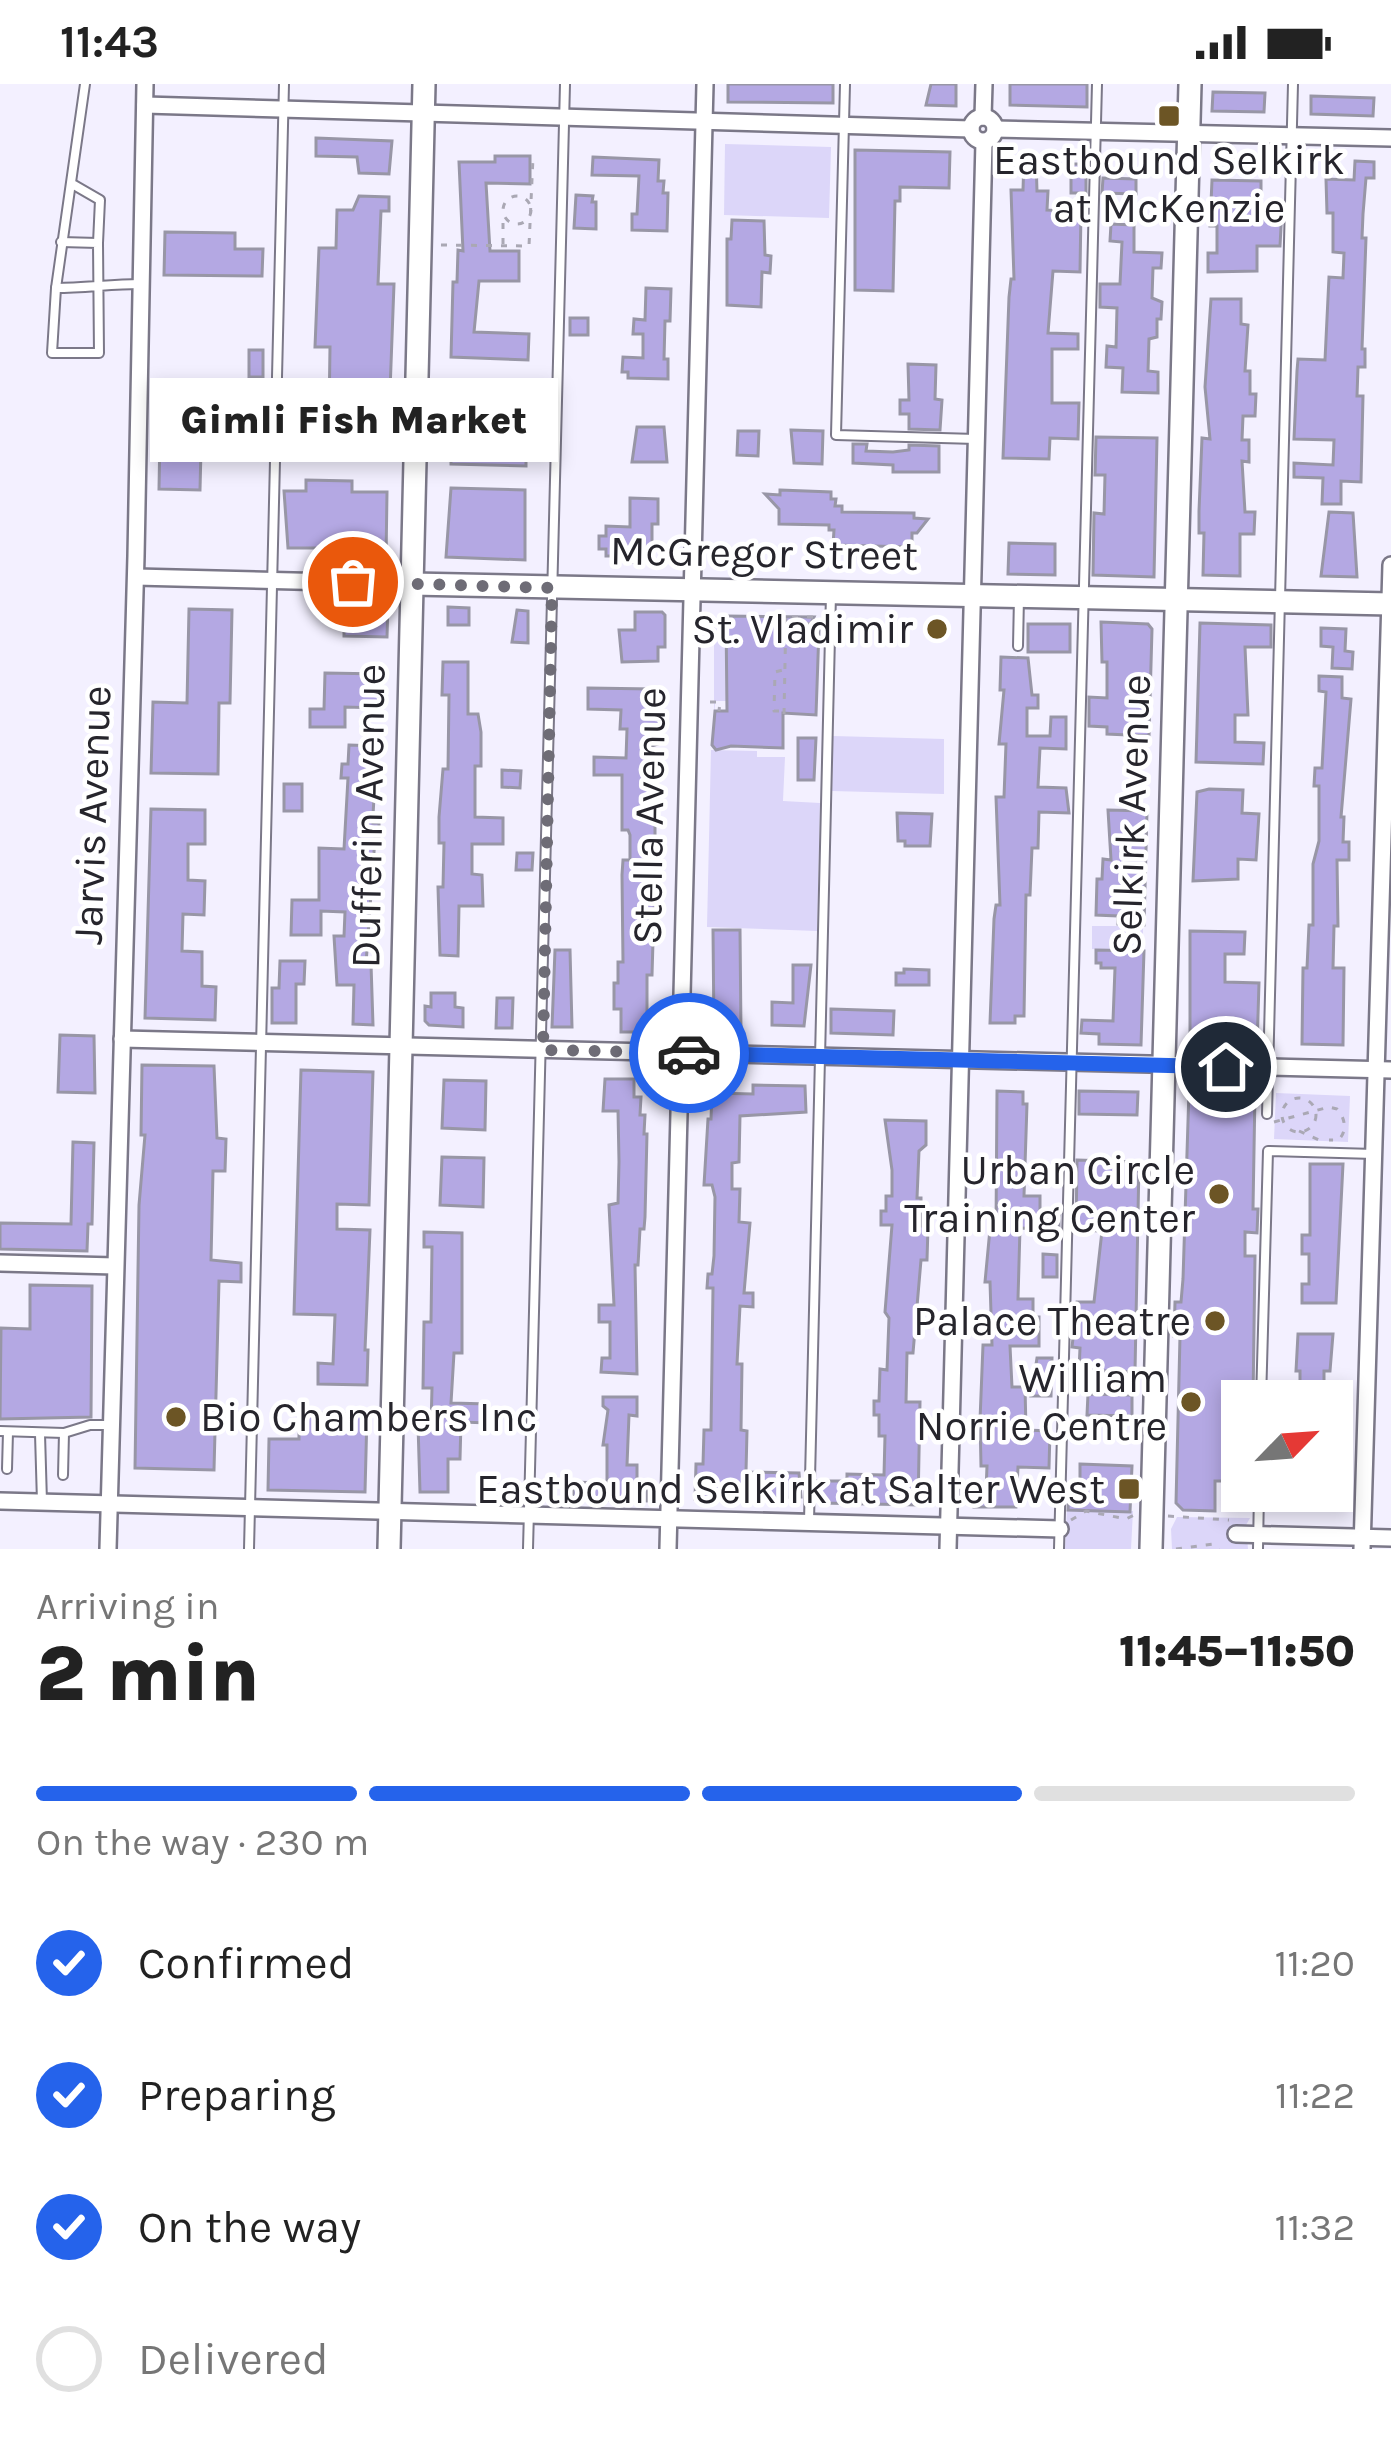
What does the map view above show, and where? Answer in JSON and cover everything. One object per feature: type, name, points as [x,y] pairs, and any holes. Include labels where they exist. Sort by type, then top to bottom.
[{"type":"main road","name":"Dufferin Avenue","points":[[389,1549],[424,84]]},
{"type":"main road","name":"Selkirk Avenue","points":[[1151,1549],[1190,84]]},
{"type":"main road","name":"McGregor Street","points":[[412,584],[1391,604]]},
{"type":"street","name":"Jarvis Avenue","points":[[108,1549],[145,84]]},
{"type":"street","name":"Stella Avenue","points":[[668,1549],[705,84]]},
{"type":"street","points":[[948,1549],[984,84]]},
{"type":"street","points":[[145,105],[1391,138]]},
{"type":"street","points":[[1362,1543],[1374,1154],[1384,1070],[1391,565]]},
{"type":"street","name":"McGregor Street","points":[[136,577],[412,584]]},
{"type":"street","points":[[122,1039],[1384,1070]]},
{"type":"street","points":[[0,1263],[116,1266]]},
{"type":"street","points":[[0,1501],[1060,1528]]},
{"type":"street","points":[[1236,1534],[1258,1542],[1362,1543],[1391,1538]]},
{"type":"lane","points":[[74,185],[100,200],[99,353],[52,353],[61,242],[74,185],[86,84]]},
{"type":"lane","points":[[248,1549],[284,84]]},
{"type":"lane","points":[[528,1549],[565,84]]},
{"type":"lane","points":[[845,84],[836,435],[977,439]]},
{"type":"lane","points":[[1059,1549],[1097,84]]},
{"type":"lane","points":[[1270,1119],[1293,84]]},
{"type":"lane","points":[[61,242],[98,243]]},
{"type":"lane","points":[[56,288],[141,284]]},
{"type":"lane","points":[[809,1522],[831,594]]},
{"type":"lane","points":[[1018,646],[1019,596]]},
{"type":"lane","points":[[1263,1380],[1268,1151],[1374,1154]]},
{"type":"lane","points":[[7,1469],[4,1431],[64,1433],[90,1425],[111,1426]]},
{"type":"lane","points":[[63,1475],[64,1433]]},
{"type":"lane","points":[[40,1434],[42,1502]]},
{"type":"lane","points":[[1258,1542],[1259,1512]]},
{"type":"path","points":[[439,244],[529,246],[533,157]]},
{"type":"path","points":[[502,246],[503,213],[504,204],[515,196],[527,201],[531,210],[517,224],[503,213]]},
{"type":"path","points":[[752,612],[752,622]]},
{"type":"path","points":[[785,670],[775,672],[774,711],[781,712],[785,701],[786,613]]},
{"type":"path","points":[[776,635],[786,636]]},
{"type":"path","points":[[711,636],[725,637]]},
{"type":"path","points":[[710,702],[720,702],[719,711]]},
{"type":"path","points":[[1282,1120],[1282,1108],[1292,1100],[1306,1100],[1315,1111],[1313,1124],[1299,1131]]},
{"type":"path","points":[[1270,1119],[1329,1107],[1342,1114],[1342,1138],[1318,1140],[1282,1120]]},
{"type":"path","points":[[1176,1549],[1195,1544],[1214,1544],[1219,1549]]},
{"type":"shaded area","points":[[725,144],[831,147],[829,218],[724,215]]},
{"type":"shaded area","points":[[714,619],[725,619],[728,641],[727,701],[715,701],[714,722]]},
{"type":"shaded area","points":[[833,736],[944,739],[944,794],[832,791]]},
{"type":"shaded area","points":[[711,750],[785,757],[783,801],[820,803],[817,931],[707,927]]},
{"type":"shaded area","points":[[1092,926],[1143,926],[1143,950],[1092,949]]},
{"type":"shaded area","points":[[1276,1093],[1350,1096],[1348,1142],[1274,1139]]},
{"type":"shaded area","points":[[1067,1508],[1133,1511],[1131,1549],[1065,1549]]},
{"type":"shaded area","points":[[1177,1517],[1250,1518],[1248,1549],[1172,1549],[1171,1529]]},
{"type":"building","points":[[728,84],[833,84],[833,103],[728,102]]},
{"type":"building","points":[[931,84],[956,84],[956,106],[926,105]]},
{"type":"building","points":[[1010,84],[1087,84],[1087,107],[1010,105]]},
{"type":"building","points":[[1213,92],[1265,93],[1264,112],[1212,111]]},
{"type":"building","points":[[1311,96],[1374,98],[1373,116],[1311,114]]},
{"type":"building","points":[[316,138],[392,141],[389,174],[359,173],[357,157],[316,156]]},
{"type":"building","points":[[855,150],[950,152],[949,188],[900,187],[900,201],[895,201],[893,291],[855,290]]},
{"type":"building","points":[[495,156],[530,156],[530,184],[486,183],[490,251],[519,251],[519,281],[479,281],[474,332],[529,334],[528,360],[451,357],[453,282],[457,282],[458,250],[463,251],[459,162],[495,162]]},
{"type":"building","points":[[593,157],[659,160],[658,181],[664,181],[663,193],[668,193],[667,231],[632,230],[639,176],[592,175]]},
{"type":"building","points":[[1024,159],[1036,160],[1037,191],[1048,191],[1047,210],[1081,211],[1080,272],[1053,271],[1048,333],[1078,334],[1078,349],[1052,349],[1052,403],[1079,403],[1078,439],[1050,438],[1049,459],[1003,458],[1009,297],[1014,279],[1011,190],[1023,190]]},
{"type":"building","points":[[1355,161],[1374,162],[1374,178],[1366,178],[1362,238],[1366,238],[1365,367],[1358,367],[1357,396],[1363,396],[1361,482],[1341,481],[1341,504],[1322,504],[1323,478],[1294,477],[1294,463],[1333,465],[1334,440],[1294,439],[1298,359],[1325,360],[1329,277],[1343,278],[1344,253],[1333,252],[1333,213],[1327,213],[1326,179],[1354,180]]},
{"type":"building","points":[[1071,164],[1086,164],[1086,193],[1071,193]]},
{"type":"building","points":[[1103,178],[1136,179],[1136,194],[1102,193]]},
{"type":"building","points":[[1212,180],[1261,181],[1261,208],[1282,209],[1280,246],[1257,246],[1257,271],[1208,272],[1208,253],[1217,253],[1217,226],[1210,226]]},
{"type":"building","points":[[576,195],[593,196],[596,229],[574,228]]},
{"type":"building","points":[[359,196],[389,197],[389,211],[381,211],[378,284],[394,284],[389,418],[329,416],[330,347],[315,347],[319,248],[336,248],[337,210],[353,210]]},
{"type":"building","points":[[732,220],[764,221],[765,255],[771,256],[770,273],[762,272],[761,307],[727,305],[727,239],[731,239]]},
{"type":"building","points":[[1111,224],[1134,225],[1134,252],[1162,253],[1161,268],[1153,268],[1152,298],[1162,302],[1157,337],[1149,339],[1148,371],[1158,372],[1158,393],[1122,392],[1123,368],[1106,367],[1107,346],[1116,347],[1117,308],[1100,307],[1100,284],[1120,284],[1122,242],[1110,241]]},
{"type":"building","points":[[165,232],[235,233],[235,249],[263,249],[262,276],[164,275]]},
{"type":"building","points":[[646,288],[671,289],[670,321],[665,321],[668,379],[628,378],[628,372],[622,372],[623,357],[643,358],[643,334],[633,334],[634,319],[645,320]]},
{"type":"building","points":[[1211,299],[1241,299],[1241,324],[1248,325],[1245,371],[1250,371],[1250,394],[1256,394],[1255,416],[1243,416],[1242,440],[1249,440],[1249,462],[1242,461],[1245,512],[1255,512],[1254,534],[1240,534],[1240,576],[1203,575],[1204,533],[1199,533],[1199,511],[1202,438],[1210,439],[1205,387]]},
{"type":"building","points":[[570,318],[588,318],[588,335],[570,335]]},
{"type":"building","points":[[249,350],[263,350],[263,377],[249,377]]},
{"type":"building","points":[[908,364],[936,365],[935,399],[942,400],[940,430],[909,429],[909,414],[900,414],[900,400],[909,400]]},
{"type":"building","points":[[161,380],[210,382],[208,450],[201,450],[200,490],[159,489]]},
{"type":"building","points":[[451,381],[528,383],[528,409],[451,407]]},
{"type":"building","points":[[637,427],[664,427],[667,462],[632,462]]},
{"type":"building","points":[[791,430],[823,431],[822,464],[794,463]]},
{"type":"building","points":[[738,431],[759,431],[758,456],[737,455]]},
{"type":"building","points":[[1096,437],[1157,438],[1154,577],[1093,575],[1094,513],[1104,514],[1105,475],[1095,475]]},
{"type":"building","points":[[451,440],[526,442],[526,466],[451,464]]},
{"type":"building","points":[[853,444],[867,444],[866,451],[893,452],[909,450],[909,445],[939,446],[939,472],[893,472],[893,465],[853,463]]},
{"type":"building","points":[[306,480],[352,481],[352,492],[387,492],[386,560],[328,559],[328,548],[288,548],[284,491],[306,491]]},
{"type":"building","points":[[451,488],[525,490],[525,560],[446,557]]},
{"type":"building","points":[[780,490],[831,492],[842,512],[914,513],[914,518],[928,519],[912,533],[912,547],[833,545],[834,530],[829,525],[779,524],[779,509],[765,494],[780,495]]},
{"type":"building","points":[[630,498],[658,499],[652,556],[639,556],[639,562],[627,562],[627,556],[606,556],[606,549],[599,549],[599,536],[606,536],[606,526],[630,527]]},
{"type":"building","points":[[1329,512],[1353,513],[1357,577],[1321,576]]},
{"type":"building","points":[[1009,543],[1055,544],[1055,575],[1008,574]]},
{"type":"building","points":[[344,603],[388,604],[387,637],[344,636]]},
{"type":"building","points":[[448,607],[469,608],[469,625],[448,625]]},
{"type":"building","points":[[189,609],[232,610],[230,703],[219,703],[218,774],[151,773],[153,702],[187,703]]},
{"type":"building","points":[[517,610],[528,611],[528,643],[512,642]]},
{"type":"building","points":[[635,612],[665,615],[665,647],[658,647],[658,661],[622,662],[619,630],[635,630]]},
{"type":"building","points":[[726,616],[814,617],[809,627],[819,629],[816,715],[783,713],[783,748],[716,750],[712,745],[715,711],[727,711]]},
{"type":"building","points":[[1101,622],[1148,624],[1152,629],[1149,736],[1107,734],[1107,727],[1089,726],[1089,697],[1107,698]]},
{"type":"building","points":[[1200,623],[1271,625],[1271,647],[1245,647],[1248,715],[1235,715],[1235,742],[1264,743],[1263,764],[1196,762]]},
{"type":"building","points":[[1028,624],[1070,624],[1070,652],[1028,652]]},
{"type":"building","points":[[1321,628],[1346,629],[1345,651],[1353,652],[1352,669],[1332,668],[1333,647],[1321,646]]},
{"type":"building","points":[[1001,657],[1028,658],[1038,708],[1027,708],[1027,736],[1050,736],[1051,717],[1066,717],[1066,749],[1040,748],[1038,787],[1066,788],[1069,813],[1039,812],[1038,848],[1032,848],[1030,895],[1026,895],[1024,1016],[1015,1016],[1015,1023],[990,1023],[994,919],[996,905],[1000,905],[996,797],[1004,797],[1006,744],[999,744],[1004,690],[1000,690]]},
{"type":"building","points":[[443,662],[468,662],[468,714],[478,714],[481,732],[475,817],[503,818],[503,844],[472,844],[472,874],[482,875],[483,906],[459,906],[458,956],[440,955],[438,887],[443,887],[444,843],[439,843],[439,817],[443,769],[448,769],[449,695],[442,695]]},
{"type":"building","points":[[325,673],[381,674],[380,708],[345,707],[345,727],[310,727],[310,709],[324,709]]},
{"type":"building","points":[[1319,676],[1342,677],[1342,698],[1351,699],[1341,817],[1349,860],[1337,860],[1333,968],[1344,968],[1343,1045],[1302,1044],[1303,968],[1307,968],[1309,925],[1313,925],[1313,864],[1319,841],[1315,768],[1322,768],[1326,692],[1319,691]]},
{"type":"building","points":[[588,688],[652,689],[651,716],[661,717],[661,743],[649,747],[658,908],[654,908],[652,975],[647,975],[647,1014],[658,1015],[658,1032],[621,1032],[621,1009],[614,1009],[618,962],[623,962],[623,860],[630,860],[630,835],[622,830],[622,775],[594,775],[594,757],[626,758],[627,729],[620,729],[621,710],[588,709]]},
{"type":"building","points":[[798,738],[816,738],[814,780],[798,780]]},
{"type":"building","points":[[349,745],[377,746],[373,823],[379,823],[379,838],[375,838],[366,964],[371,964],[373,1025],[353,1024],[354,985],[337,985],[334,936],[344,936],[345,912],[321,911],[321,935],[291,935],[292,900],[319,900],[319,848],[344,849],[348,778],[341,778]]},
{"type":"building","points":[[502,770],[521,771],[520,788],[502,787]]},
{"type":"building","points":[[284,784],[302,784],[302,811],[284,811]]},
{"type":"building","points":[[1243,790],[1242,813],[1259,814],[1256,860],[1238,859],[1238,879],[1193,881],[1197,792]]},
{"type":"building","points":[[151,809],[205,810],[205,844],[188,844],[188,880],[205,881],[204,915],[183,914],[182,951],[202,952],[202,986],[216,987],[215,1020],[145,1018]]},
{"type":"building","points":[[1108,810],[1147,811],[1144,925],[1118,924],[1118,916],[1096,915],[1097,879],[1102,879],[1103,859],[1111,860]]},
{"type":"building","points":[[897,813],[932,814],[930,846],[905,846],[905,841],[898,841]]},
{"type":"building","points":[[517,853],[533,853],[532,870],[516,870]]},
{"type":"building","points":[[713,930],[740,930],[741,1032],[714,1032]]},
{"type":"building","points":[[1190,931],[1245,932],[1244,954],[1225,954],[1225,982],[1259,983],[1257,1048],[1190,1046]]},
{"type":"building","points":[[555,950],[570,950],[572,1027],[552,1027]]},
{"type":"building","points":[[1096,950],[1144,951],[1141,1045],[1099,1044],[1099,1034],[1081,1033],[1082,1020],[1113,1021],[1115,968],[1101,968]]},
{"type":"building","points":[[280,961],[305,961],[304,984],[296,984],[296,1023],[272,1023],[272,988],[279,988]]},
{"type":"building","points":[[793,965],[811,965],[804,1026],[772,1025],[772,1002],[793,1003]]},
{"type":"building","points":[[929,970],[929,985],[896,985],[896,973]]},
{"type":"building","points":[[431,993],[455,993],[455,1007],[463,1008],[463,1027],[425,1021]]},
{"type":"building","points":[[497,998],[513,998],[512,1028],[496,1028]]},
{"type":"building","points":[[831,1009],[894,1011],[893,1035],[831,1033]]},
{"type":"building","points":[[60,1035],[94,1036],[95,1093],[58,1092]]},
{"type":"building","points":[[142,1065],[214,1066],[217,1138],[226,1139],[225,1171],[213,1171],[211,1260],[241,1263],[241,1282],[219,1281],[214,1470],[135,1468],[139,1205],[145,1135],[141,1135]]},
{"type":"building","points":[[301,1070],[373,1072],[369,1205],[337,1204],[337,1229],[370,1230],[367,1385],[318,1384],[318,1363],[333,1364],[335,1315],[294,1314]]},
{"type":"building","points":[[605,1079],[634,1079],[634,1097],[641,1097],[640,1115],[645,1115],[645,1217],[635,1265],[637,1374],[601,1372],[602,1358],[610,1358],[610,1322],[599,1322],[599,1305],[614,1305],[609,1205],[618,1203],[619,1162],[618,1111],[603,1111]]},
{"type":"building","points":[[444,1080],[486,1081],[485,1130],[442,1128]]},
{"type":"building","points":[[753,1085],[805,1086],[806,1112],[740,1116],[739,1162],[732,1163],[732,1189],[740,1189],[739,1222],[750,1223],[744,1293],[753,1293],[753,1307],[740,1306],[741,1430],[747,1431],[746,1472],[799,1473],[801,1497],[695,1499],[696,1464],[703,1464],[704,1430],[711,1430],[713,1288],[707,1288],[714,1256],[715,1197],[712,1185],[704,1185],[708,1119],[712,1093],[753,1094]]},
{"type":"building","points":[[1189,1090],[1255,1092],[1253,1209],[1258,1209],[1257,1233],[1245,1232],[1245,1256],[1255,1256],[1253,1380],[1221,1380],[1221,1481],[1215,1481],[1215,1511],[1183,1510],[1176,1503],[1180,1336],[1174,1336],[1175,1302],[1181,1302]]},
{"type":"building","points":[[997,1091],[1023,1092],[1023,1104],[1027,1104],[1024,1196],[1040,1196],[1040,1214],[1059,1214],[1059,1229],[1020,1228],[1018,1299],[1033,1299],[1033,1317],[1039,1317],[1039,1346],[1010,1346],[1012,1387],[1025,1387],[1026,1430],[1050,1431],[1049,1468],[1018,1467],[1016,1507],[974,1507],[974,1491],[986,1491],[980,1420],[983,1345],[992,1345],[990,1282],[985,1282],[990,1229],[996,1229]]},
{"type":"building","points":[[1079,1091],[1138,1092],[1137,1115],[1079,1114]]},
{"type":"building","points":[[885,1120],[926,1121],[917,1198],[921,1198],[921,1226],[928,1227],[927,1260],[921,1260],[913,1353],[907,1353],[906,1402],[920,1402],[918,1505],[821,1503],[818,1481],[847,1481],[847,1474],[884,1475],[885,1436],[879,1436],[874,1401],[879,1401],[880,1369],[887,1370],[889,1318],[885,1312],[892,1225],[881,1225],[881,1211],[886,1211],[886,1196],[892,1196],[892,1170]]},
{"type":"building","points":[[73,1142],[94,1143],[87,1251],[0,1249],[0,1223],[71,1224]]},
{"type":"building","points":[[442,1157],[484,1158],[483,1207],[440,1205]]},
{"type":"building","points":[[1077,1160],[1139,1162],[1135,1372],[1079,1370],[1080,1348],[1072,1347],[1077,1302],[1094,1302],[1102,1231],[1076,1230]]},
{"type":"building","points":[[1310,1164],[1343,1164],[1336,1303],[1302,1303],[1302,1284],[1309,1284],[1309,1254],[1302,1254],[1302,1235],[1310,1235]]},
{"type":"building","points":[[424,1232],[462,1233],[462,1353],[454,1353],[451,1403],[488,1404],[488,1423],[461,1422],[460,1459],[448,1459],[448,1492],[420,1492],[418,1424],[431,1425],[432,1388],[423,1388],[424,1322],[431,1322],[432,1247],[424,1247]]},
{"type":"building","points":[[1043,1254],[1057,1255],[1057,1277],[1043,1277]]},
{"type":"building","points":[[30,1285],[92,1286],[91,1417],[0,1419],[1,1328],[30,1329]]},
{"type":"building","points":[[1298,1334],[1333,1334],[1330,1371],[1324,1371],[1324,1380],[1300,1380],[1300,1371],[1296,1371]]},
{"type":"building","points":[[1037,1358],[1052,1358],[1051,1396],[1031,1396]]},
{"type":"building","points":[[1088,1394],[1132,1395],[1132,1416],[1087,1415]]},
{"type":"building","points":[[603,1397],[637,1397],[637,1416],[629,1415],[627,1465],[637,1465],[637,1484],[647,1484],[647,1501],[573,1499],[573,1482],[607,1483],[607,1445],[603,1445],[608,1410]]},
{"type":"building","points":[[299,1413],[367,1414],[365,1492],[268,1490],[269,1439],[299,1439]]},
{"type":"building","points":[[1080,1464],[1132,1466],[1130,1512],[1068,1510],[1069,1486],[1080,1486]]},
{"type":"way so far","points":[[353,582],[552,588],[543,1050],[689,1053]]},
{"type":"place","name":"Eastbound Selkirk at McKenzie","points":[[1169,116]]},
{"type":"place","name":"Gimli Fish Market","points":[[353,582]]},
{"type":"place","name":"St. Vladimir","points":[[937,629]]},
{"type":"place","name":"Urban Circle Training Center","points":[[1219,1194]]},
{"type":"place","name":"Palace Theatre","points":[[1215,1321]]},
{"type":"place","name":"William Norrie Centre","points":[[1191,1402]]},
{"type":"place","name":"Bio Chambers Inc","points":[[176,1417]]},
{"type":"place","name":"Eastbound Selkirk at Salter West","points":[[1129,1489]]},
{"type":"route","points":[[689,1053],[1226,1067]]}]
